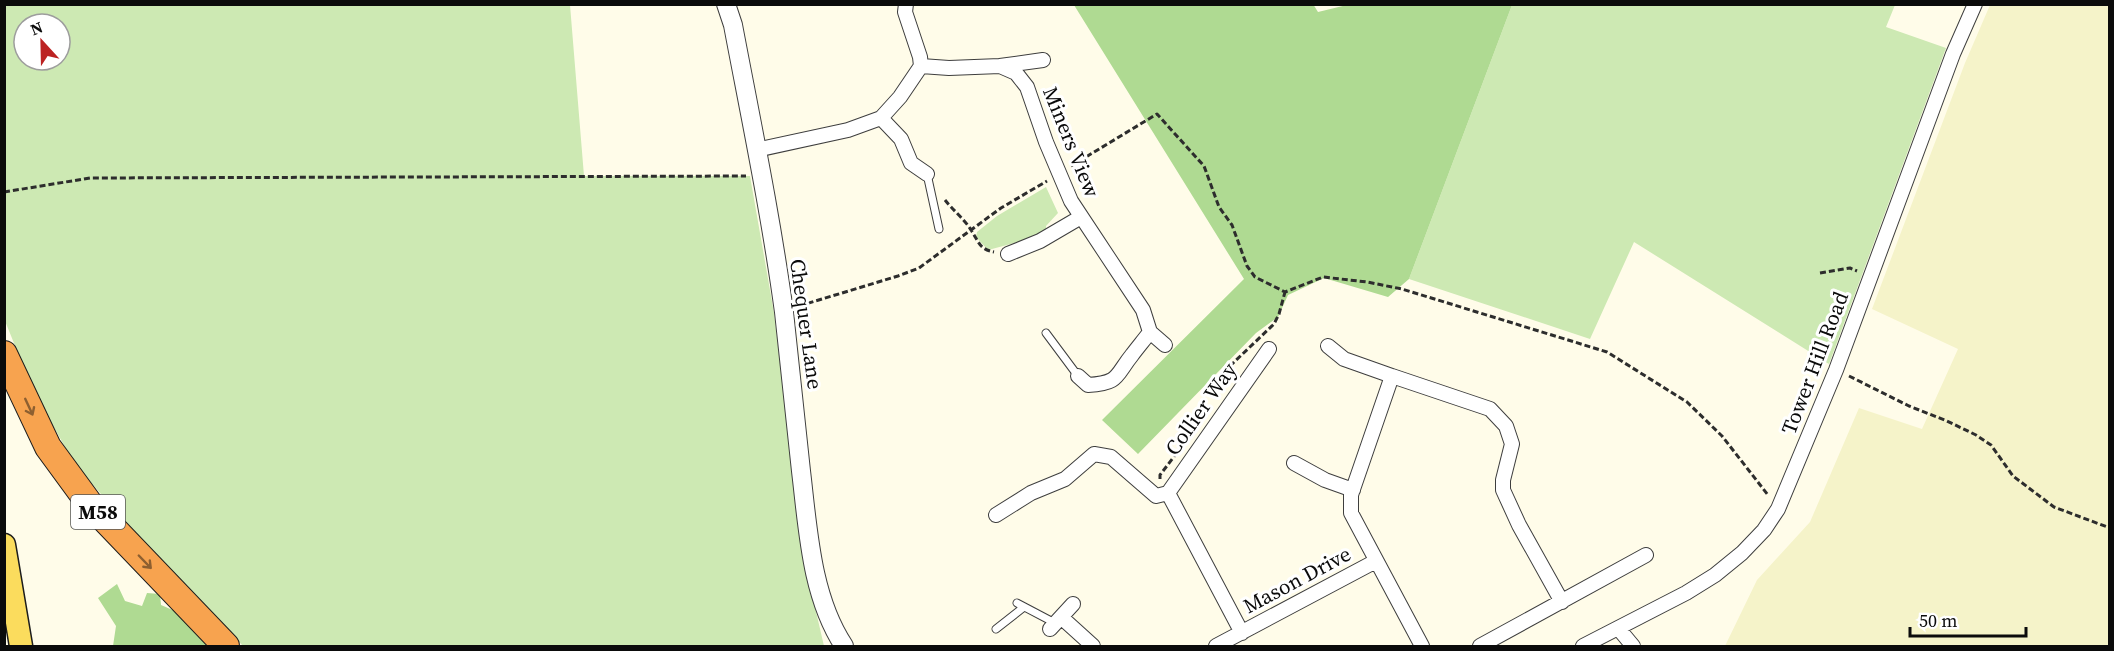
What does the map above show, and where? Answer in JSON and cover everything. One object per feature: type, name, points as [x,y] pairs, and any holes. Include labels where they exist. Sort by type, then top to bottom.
[{"type":"highway","name":"M58","points":[[4,354],[48,447],[89,503],[226,646]]},
{"type":"main road","points":[[4,545],[21,646]]},
{"type":"street","name":"Chequer Lane","points":[[726,4],[733,25],[761,175],[783,310],[811,548],[821,596],[844,646]]},
{"type":"street","points":[[756,150],[848,130],[881,118],[900,97],[921,66],[905,12],[906,4]]},
{"type":"street","name":"Tower Hill Road","points":[[1583,646],[1686,593],[1714,575],[1742,553],[1764,530],[1778,509],[1836,370],[1953,54],[1975,4]]},
{"type":"street","points":[[921,66],[949,68],[1000,66],[1043,60]]},
{"type":"street","name":"Miners View","points":[[1000,66],[1016,73],[1027,87],[1071,201],[1143,310],[1150,332]]},
{"type":"street","points":[[881,118],[901,139],[911,163],[928,177]]},
{"type":"street","name":"Miners View","points":[[1008,254],[1040,241],[1081,218]]},
{"type":"street","points":[[1078,376],[1088,385],[1117,378],[1131,355],[1150,332],[1164,345]]},
{"type":"street","points":[[1328,346],[1344,359],[1490,410],[1506,426],[1512,444],[1503,480],[1503,490],[1519,525],[1562,602]]},
{"type":"street","name":"Collier Way","points":[[1168,493],[1269,349]]},
{"type":"street","points":[[1376,561],[1351,513],[1353,490],[1392,376]]},
{"type":"street","points":[[996,515],[1031,493],[1065,479],[1094,454],[1111,457],[1156,496],[1168,493],[1242,633]]},
{"type":"street","points":[[1294,464],[1325,480],[1353,490]]},
{"type":"street","points":[[1479,646],[1646,555]]},
{"type":"street","name":"Mason Drive","points":[[1216,646],[1376,561],[1422,646]]},
{"type":"street","points":[[1073,604],[1056,623],[1093,646]]},
{"type":"street","points":[[1618,628],[1633,646]]},
{"type":"lane","points":[[928,177],[939,229]]},
{"type":"lane","points":[[1046,333],[1078,376]]},
{"type":"lane","points":[[1017,603],[1056,623]]},
{"type":"lane","points":[[996,629],[1024,607]]},
{"type":"path","points":[[783,310],[919,268],[1000,208],[1157,114],[1203,166],[1219,207],[1232,225],[1247,266],[1255,277],[1285,292],[1323,276],[1401,289],[1607,352],[1687,402],[1722,436],[1778,509]]},
{"type":"path","points":[[4,192],[90,178],[761,175]]},
{"type":"path","points":[[928,177],[971,230],[978,245],[986,250],[1008,254]]},
{"type":"path","points":[[1820,273],[1850,268],[1870,276]]},
{"type":"path","points":[[1836,370],[1976,435],[1991,445],[2013,476],[2054,507],[2109,528]]},
{"type":"shaded area","points":[[1990,5],[2109,5],[2109,646],[1725,646],[1757,580],[1810,522],[1859,408],[1922,429],[1958,349],[1872,309],[1965,63]]},
{"type":"green space","points":[[1313,4],[1318,12],[1351,4],[1512,5],[1409,279],[1388,297],[1324,278],[1288,295],[1278,317],[1256,333],[1138,454],[1102,420],[1244,279],[1074,5]]},
{"type":"green space","points":[[4,5],[570,5],[584,176],[750,176],[774,313],[804,560],[824,646],[243,646],[141,540],[74,463],[33,390],[5,321]]},
{"type":"green space","points":[[1512,5],[1895,5],[1886,27],[1946,48],[1829,364],[1634,242],[1590,339],[1409,279]]},
{"type":"green space","points":[[1046,187],[1058,213],[1046,226],[1046,230],[1029,239],[988,250],[976,237],[977,232],[997,216]]},
{"type":"green space","points":[[117,584],[125,601],[142,606],[147,593],[160,594],[161,605],[175,611],[210,646],[113,646],[116,626],[98,598]]}]
